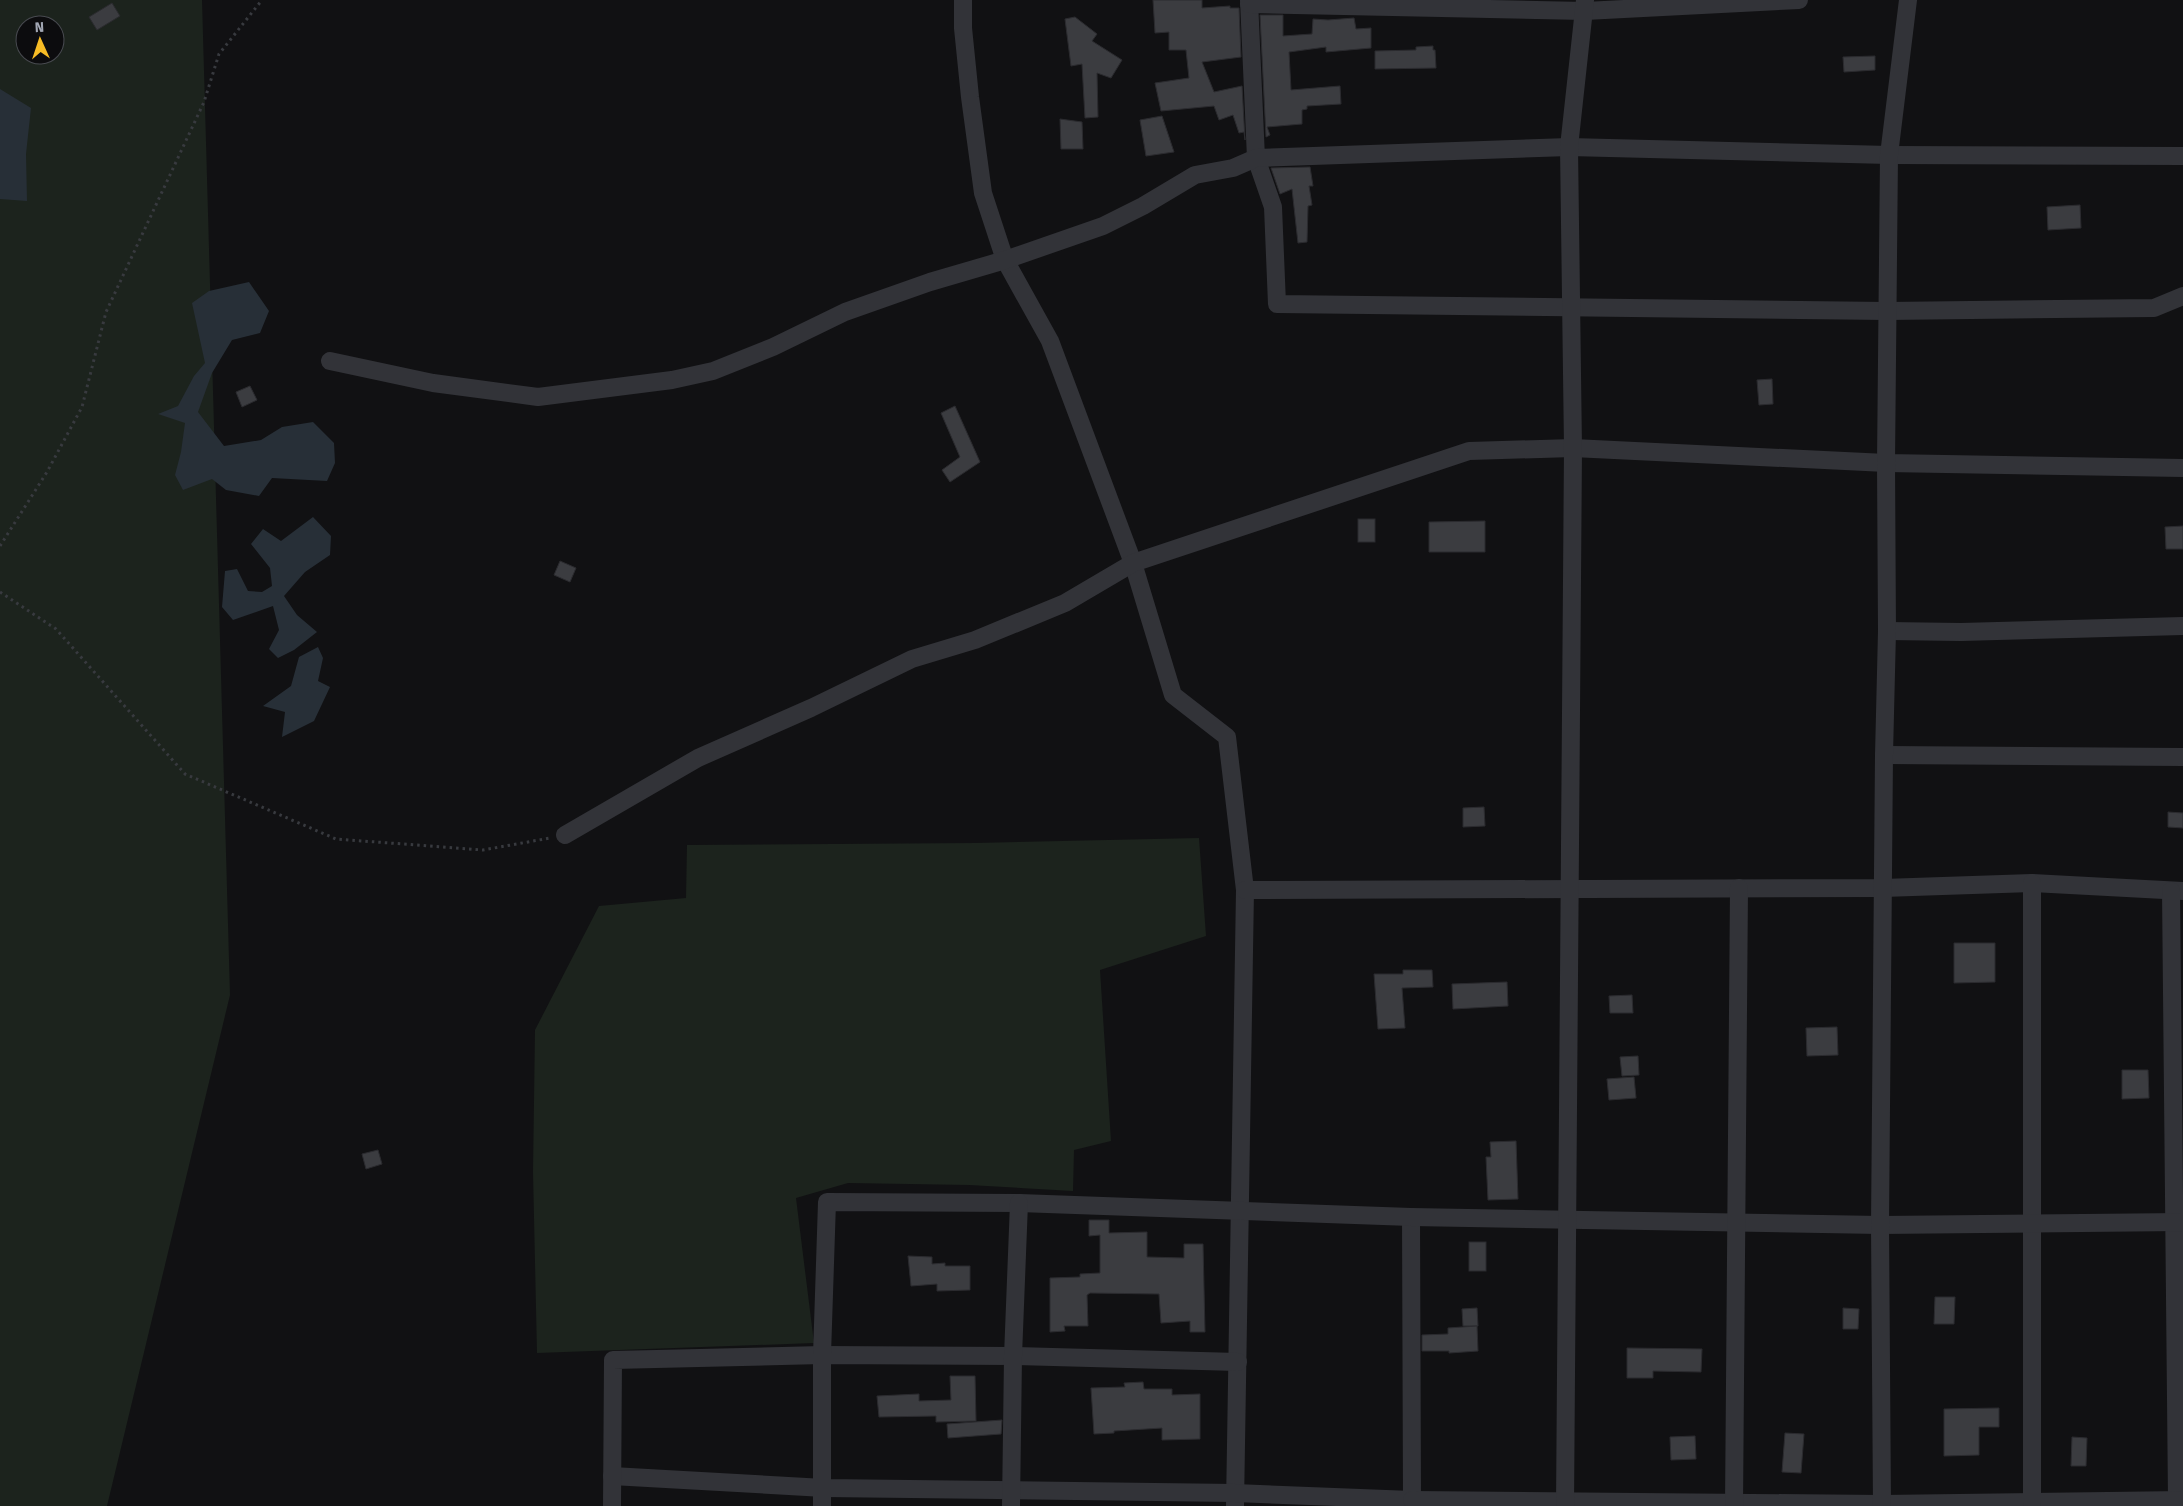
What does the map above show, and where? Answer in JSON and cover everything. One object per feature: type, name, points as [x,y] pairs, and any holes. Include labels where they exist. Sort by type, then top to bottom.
[{"type":"street","points":[[963,0],[963,28],[970,97],[983,192],[991,222],[1005,260],[1050,342],[1133,564],[1173,695],[1227,737],[1245,890],[1235,1500]]},
{"type":"street","points":[[1799,0],[1585,6],[1249,2],[1256,158],[1273,206],[1277,304],[1886,311],[2183,308]]},
{"type":"street","points":[[1882,1505],[1880,1225],[1884,755],[1887,630],[1886,311],[1889,155],[1908,0]]},
{"type":"street","points":[[1565,1504],[1573,448],[1569,147],[1585,6]]},
{"type":"street","points":[[330,361],[433,383],[538,397],[672,380],[713,371],[773,348],[845,312],[930,282],[1005,260],[1103,226],[1143,206],[1195,176],[1233,168],[1256,158],[1569,147],[1889,155],[2183,156]]},
{"type":"street","points":[[2154,308],[2183,296]]},
{"type":"street","points":[[565,835],[698,758],[811,708],[912,659],[975,640],[1065,603],[1133,564],[1469,451],[1573,448],[1886,464],[2183,468]]},
{"type":"street","points":[[1887,630],[1961,632],[2183,626]]},
{"type":"street","points":[[1884,755],[2183,757]]},
{"type":"street","points":[[612,1476],[1012,1498],[1412,1500],[1565,1504],[1882,1505],[2180,1500],[2177,891],[2032,884],[1883,888],[1245,890]]},
{"type":"street","points":[[2032,884],[2032,1502]]},
{"type":"street","points":[[1734,1504],[1739,888]]},
{"type":"street","points":[[822,1506],[824,1488],[822,1356],[828,1202],[1019,1203],[1411,1217],[1736,1223],[1880,1225],[2179,1222]]},
{"type":"street","points":[[1012,1498],[1013,1356],[1019,1203]]},
{"type":"street","points":[[1411,1217],[1412,1500]]},
{"type":"street","points":[[612,1506],[613,1360],[822,1356],[1013,1356],[1238,1362]]},
{"type":"path","points":[[0,546],[47,472],[82,407],[106,312],[204,102],[220,54],[262,0]]},
{"type":"path","points":[[0,592],[56,629],[185,774],[336,839],[483,850],[565,835]]},
{"type":"shaded area","points":[[0,0],[202,0],[230,995],[107,1506],[0,1506]]},
{"type":"shaded area","points":[[0,89],[31,108],[26,154],[27,201],[0,199]]},
{"type":"shaded area","points":[[249,282],[269,311],[260,333],[232,340],[212,373],[198,412],[224,446],[261,440],[282,427],[313,422],[334,443],[335,463],[327,481],[272,478],[259,496],[226,490],[212,479],[183,490],[175,475],[181,452],[185,423],[158,414],[178,406],[194,376],[205,363],[192,303],[209,291]]},
{"type":"shaded area","points":[[313,517],[331,536],[330,555],[305,572],[284,596],[297,615],[317,632],[294,650],[278,658],[269,649],[279,630],[273,606],[233,620],[222,607],[225,571],[237,569],[248,591],[262,592],[272,586],[270,568],[251,544],[263,529],[281,541]]},
{"type":"shaded area","points":[[318,647],[323,658],[318,681],[330,687],[314,721],[282,737],[285,712],[263,706],[291,686],[299,657]]},
{"type":"shaded area","points":[[1199,838],[1206,936],[1100,970],[1111,1141],[1074,1150],[1073,1191],[969,1185],[848,1183],[796,1198],[814,1343],[537,1353],[533,1172],[535,1030],[599,906],[686,898],[687,845],[976,843]]},
{"type":"building","points":[[1153,0],[1202,0],[1202,8],[1230,6],[1230,8],[1239,8],[1241,57],[1202,62],[1214,92],[1242,86],[1245,140],[1244,132],[1239,133],[1233,115],[1219,120],[1214,106],[1161,111],[1155,83],[1189,78],[1186,50],[1169,50],[1169,32],[1155,33]]},
{"type":"building","points":[[112,3],[120,16],[97,30],[89,17]]},
{"type":"building","points":[[1260,15],[1283,15],[1283,36],[1312,34],[1313,19],[1354,18],[1356,29],[1371,28],[1371,48],[1326,52],[1326,47],[1289,52],[1291,90],[1340,86],[1341,104],[1307,106],[1307,109],[1302,110],[1302,124],[1267,127],[1270,135],[1266,137]]},
{"type":"building","points":[[1075,17],[1097,34],[1092,41],[1122,60],[1111,78],[1097,73],[1098,117],[1085,118],[1082,64],[1071,66],[1065,19]]},
{"type":"building","points":[[1433,46],[1436,68],[1375,69],[1375,51],[1416,50],[1416,47]]},
{"type":"building","points":[[1875,56],[1875,70],[1844,72],[1843,57]]},
{"type":"building","points":[[1162,116],[1174,152],[1146,156],[1140,120]]},
{"type":"building","points":[[1060,119],[1082,122],[1083,149],[1061,149]]},
{"type":"building","points":[[1310,167],[1313,186],[1309,186],[1312,205],[1308,206],[1307,242],[1298,243],[1292,189],[1280,194],[1271,168]]},
{"type":"building","points":[[2080,205],[2081,228],[2048,230],[2047,207]]},
{"type":"building","points":[[1772,379],[1773,404],[1759,405],[1757,380]]},
{"type":"building","points":[[250,386],[257,400],[242,407],[236,392]]},
{"type":"building","points":[[955,406],[980,462],[950,482],[942,470],[960,457],[941,413]]},
{"type":"building","points":[[1358,519],[1375,519],[1375,542],[1358,542]]},
{"type":"building","points":[[1485,521],[1485,552],[1429,552],[1429,522]]},
{"type":"building","points":[[2183,526],[2183,549],[2166,549],[2165,527]]},
{"type":"building","points":[[560,561],[576,568],[570,582],[554,575]]},
{"type":"building","points":[[1484,807],[1485,826],[1463,827],[1463,808]]},
{"type":"building","points":[[2168,812],[2183,813],[2183,828],[2168,827]]},
{"type":"building","points":[[1954,943],[1995,943],[1995,982],[1954,983]]},
{"type":"building","points":[[1403,970],[1432,970],[1433,987],[1402,988],[1405,1028],[1378,1029],[1374,974],[1403,974]]},
{"type":"building","points":[[1507,982],[1508,1006],[1453,1009],[1452,984]]},
{"type":"building","points":[[1632,995],[1633,1013],[1610,1013],[1609,996]]},
{"type":"building","points":[[1837,1027],[1838,1055],[1807,1056],[1806,1028]]},
{"type":"building","points":[[1638,1056],[1639,1075],[1622,1076],[1620,1057]]},
{"type":"building","points":[[2122,1070],[2148,1070],[2149,1098],[2122,1099]]},
{"type":"building","points":[[1634,1077],[1636,1098],[1609,1100],[1607,1079]]},
{"type":"building","points":[[1516,1141],[1518,1199],[1488,1200],[1486,1157],[1491,1157],[1490,1142]]},
{"type":"building","points":[[378,1150],[382,1164],[366,1169],[362,1154]]},
{"type":"building","points":[[1089,1220],[1109,1220],[1109,1233],[1147,1232],[1147,1257],[1184,1258],[1184,1244],[1203,1244],[1205,1332],[1190,1332],[1190,1321],[1161,1323],[1159,1294],[1090,1293],[1087,1295],[1088,1326],[1064,1326],[1065,1331],[1050,1332],[1050,1278],[1080,1277],[1080,1274],[1100,1273],[1100,1235],[1089,1236]]},
{"type":"building","points":[[1469,1242],[1486,1242],[1486,1271],[1469,1271]]},
{"type":"building","points":[[908,1256],[932,1257],[932,1264],[945,1263],[945,1266],[970,1266],[970,1290],[937,1291],[937,1284],[911,1286]]},
{"type":"building","points":[[1935,1297],[1955,1297],[1954,1324],[1934,1324]]},
{"type":"building","points":[[1477,1308],[1478,1326],[1463,1326],[1462,1309]]},
{"type":"building","points":[[1843,1308],[1859,1309],[1858,1329],[1843,1329]]},
{"type":"building","points":[[1477,1326],[1478,1351],[1449,1353],[1449,1351],[1422,1351],[1422,1335],[1448,1334],[1448,1328]]},
{"type":"building","points":[[1627,1348],[1702,1349],[1701,1372],[1653,1371],[1653,1378],[1627,1378]]},
{"type":"building","points":[[950,1376],[975,1376],[976,1421],[936,1422],[936,1416],[879,1417],[877,1396],[919,1394],[919,1401],[951,1400]]},
{"type":"building","points":[[1143,1382],[1144,1389],[1172,1389],[1172,1395],[1200,1394],[1200,1439],[1162,1440],[1162,1428],[1094,1434],[1091,1388],[1125,1387],[1124,1383]]},
{"type":"building","points":[[1999,1408],[1999,1427],[1979,1427],[1979,1455],[1944,1456],[1944,1409]]},
{"type":"building","points":[[1002,1420],[1001,1434],[948,1438],[947,1424]]},
{"type":"building","points":[[1785,1433],[1804,1434],[1801,1473],[1782,1472]]},
{"type":"building","points":[[1695,1436],[1696,1459],[1671,1460],[1670,1437]]},
{"type":"building","points":[[2072,1437],[2087,1438],[2086,1466],[2071,1466]]}]
